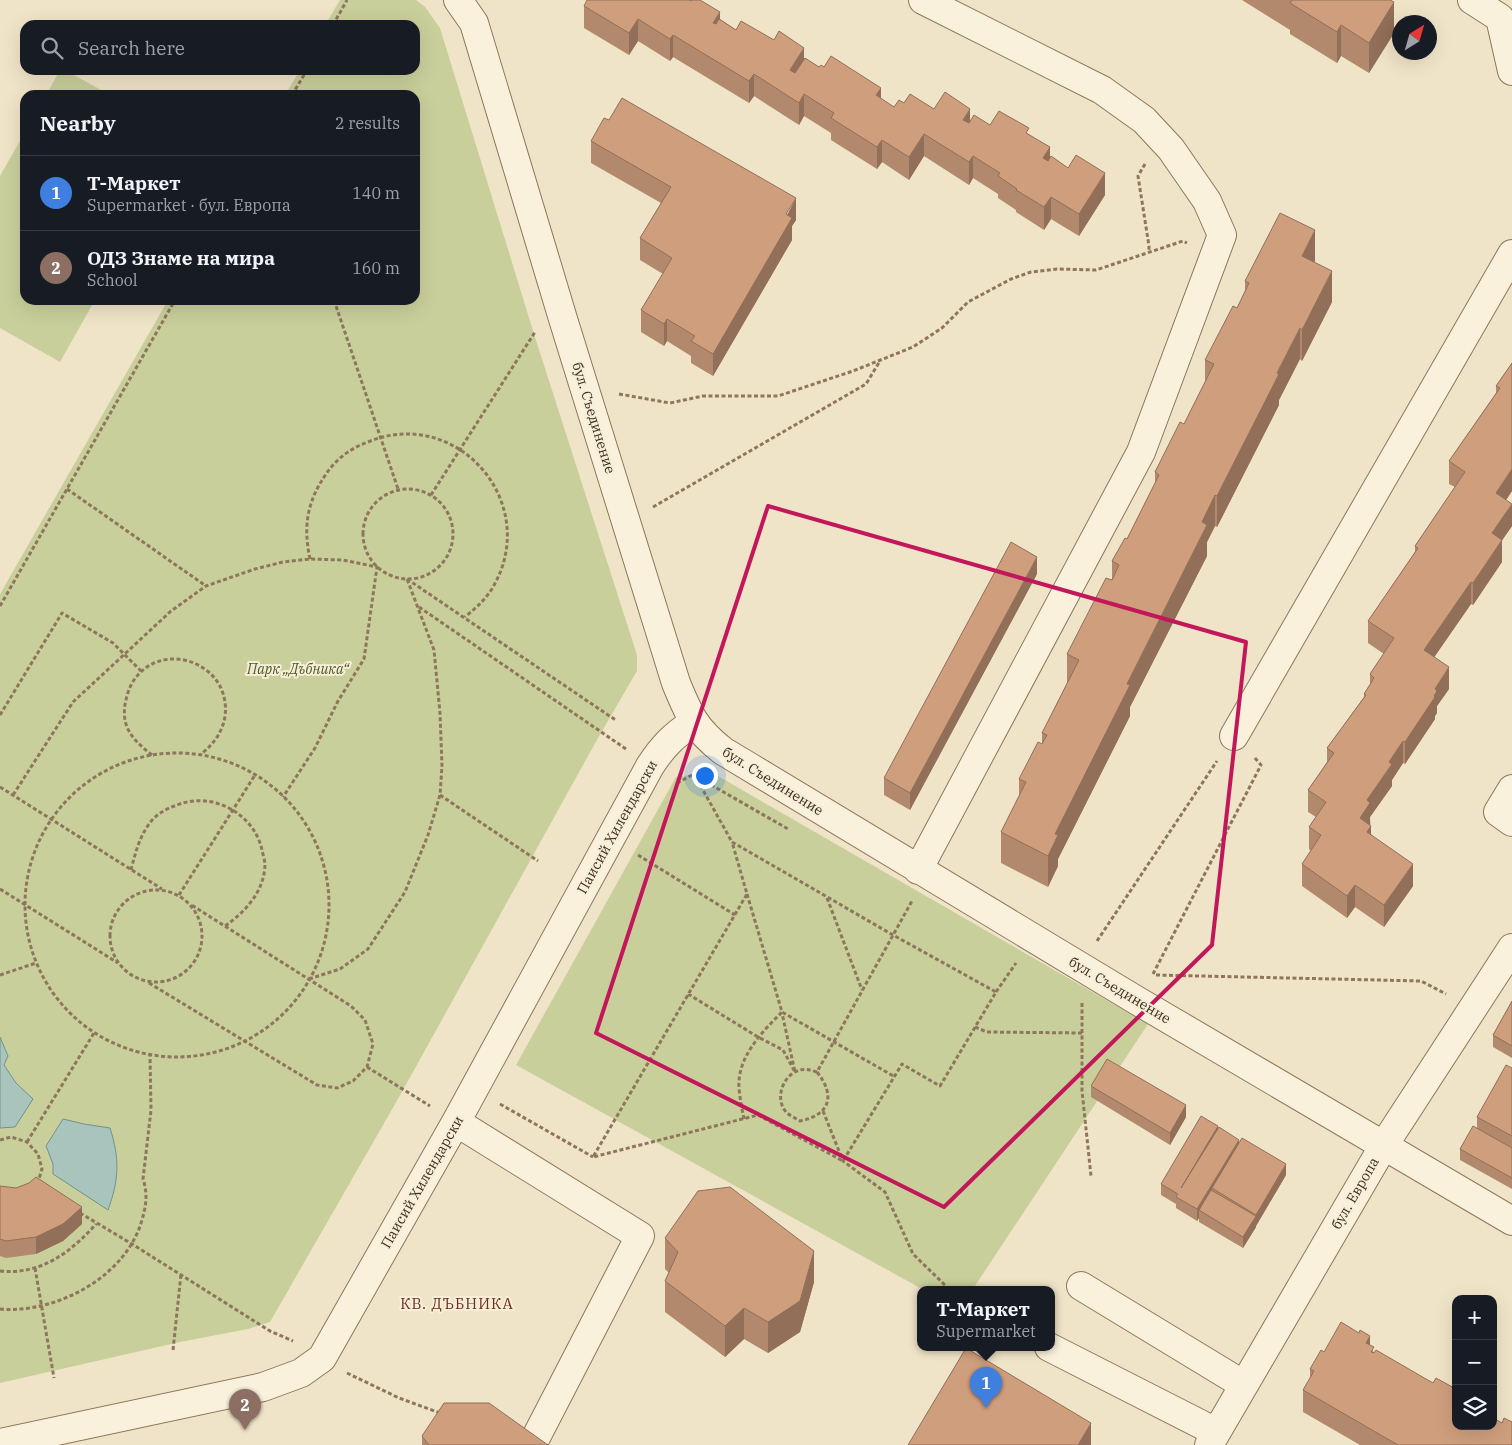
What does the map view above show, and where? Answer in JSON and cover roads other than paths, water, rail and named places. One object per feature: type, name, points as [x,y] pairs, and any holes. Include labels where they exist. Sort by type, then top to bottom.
[{"type":"street","name":"бул. Съединение","points":[[458,0],[477,11],[563,319],[676,683],[685,705],[704,736],[722,751],[918,870],[1512,1221]]},
{"type":"street","points":[[918,870],[1141,452],[1222,235],[1207,201],[1171,149],[1144,120],[1102,90],[923,0]]},
{"type":"street","points":[[1472,0],[1500,18],[1512,71]]},
{"type":"street","points":[[1234,736],[1512,254]]},
{"type":"street","name":"Паисий Хилендарски","points":[[0,1443],[263,1387],[301,1373],[322,1358],[456,1122],[650,766],[664,746],[694,722]]},
{"type":"street","points":[[1512,789],[1498,812],[1512,822]]},
{"type":"street","name":"бул. Европа","points":[[1212,1438],[1384,1145],[1512,948]]},
{"type":"street","points":[[456,1122],[640,1236],[532,1445]]},
{"type":"street","points":[[1081,1286],[1244,1385]]},
{"type":"street","points":[[1055,1350],[1212,1438]]},
{"type":"water","points":[[0,1037],[8,1056],[4,1065],[16,1083],[33,1099],[15,1127],[0,1128]]},
{"type":"water","points":[[63,1119],[110,1128],[117,1160],[117,1169],[108,1210],[53,1174],[53,1164],[46,1146]]},
{"type":"place","name":"Т-Маркет","points":[[986,1408]]},
{"type":"place","name":"ОДЗ Знаме на мира","points":[[245,1430]]},
{"type":"district","name":"КВ. ДЪБНИКА","points":[[457,1304]]},
{"type":"park label","name":"Парк „Дъбника“","points":[[298,669]]}]
